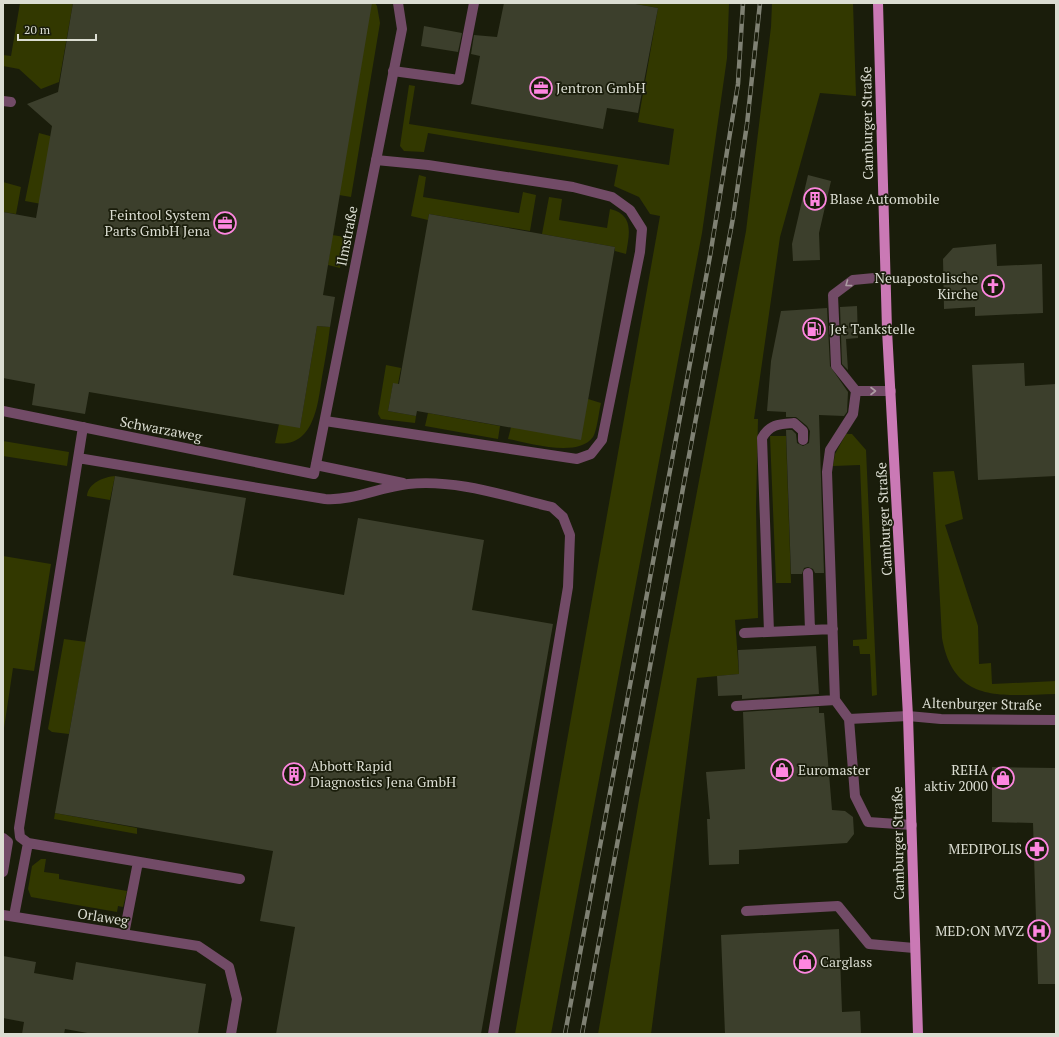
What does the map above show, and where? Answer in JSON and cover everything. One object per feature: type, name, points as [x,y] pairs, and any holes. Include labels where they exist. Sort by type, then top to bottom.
[{"type":"main road","name":"Camburger Straße","points":[[878,3],[885,277],[908,716],[914,948],[918,1034]]},
{"type":"street","name":"Ilmstraße","points":[[315,470],[402,29],[398,3]]},
{"type":"street","points":[[393,71],[459,80],[474,3]]},
{"type":"street","points":[[324,421],[577,459],[591,454],[602,440],[640,252],[642,229],[630,210],[612,197],[566,186],[428,165],[376,160]]},
{"type":"street","points":[[885,277],[853,280],[833,295],[836,366],[856,391],[853,414],[830,450],[827,472],[835,700],[849,719],[855,796],[868,822],[912,825]]},
{"type":"street","points":[[856,391],[891,391]]},
{"type":"street","name":"Schwarzaweg","points":[[3,411],[315,470],[406,484]]},
{"type":"street","points":[[769,632],[762,438],[767,430],[776,424],[794,423],[803,431],[803,440]]},
{"type":"street","points":[[14,916],[24,840],[19,828],[83,427]]},
{"type":"street","points":[[78,458],[337,500],[406,484],[455,485],[552,507],[563,517],[570,535],[568,588],[493,1034]]},
{"type":"street","points":[[808,573],[810,630]]},
{"type":"street","points":[[744,632],[833,629]]},
{"type":"street","points":[[736,706],[835,700]]},
{"type":"street","name":"Altenburger Straße","points":[[849,719],[908,716],[941,719],[1056,720]]},
{"type":"street","points":[[3,872],[5,840],[24,840],[138,862],[240,879]]},
{"type":"street","points":[[124,934],[138,862]]},
{"type":"street","points":[[746,911],[838,906],[869,944],[914,948]]},
{"type":"street","name":"Orlaweg","points":[[3,915],[198,946],[229,967],[237,999],[231,1034]]},
{"type":"green space","points":[[20,3],[73,3],[59,82],[41,89],[19,69],[3,66],[3,55],[11,56]]},
{"type":"green space","points":[[363,3],[375,3],[377,6],[380,23],[351,197],[339,195]]},
{"type":"green space","points":[[630,3],[729,3],[727,58],[702,233],[551,1034],[515,1034],[660,216],[650,214],[639,197],[614,186],[618,165],[428,133],[424,152],[404,151],[400,146],[409,85],[415,86],[409,124],[669,165],[674,129],[638,122],[658,8]]},
{"type":"green space","points":[[772,3],[853,3],[856,96],[820,93],[780,237],[754,419],[758,419],[756,507],[758,618],[735,620],[739,674],[697,678],[651,1034],[598,1034],[639,800],[746,231],[771,27]]},
{"type":"green space","points":[[39,133],[50,136],[58,207],[25,201]]},
{"type":"green space","points":[[419,175],[426,177],[423,197],[519,213],[523,192],[536,195],[530,231],[429,214],[428,220],[411,216]]},
{"type":"green space","points":[[3,182],[21,187],[16,214],[3,212]]},
{"type":"green space","points":[[549,197],[562,199],[559,220],[607,228],[610,209],[618,212],[627,221],[629,233],[626,254],[615,251],[615,247],[542,234]]},
{"type":"green space","points":[[332,235],[345,237],[340,268],[328,265]]},
{"type":"green space","points":[[317,326],[330,327],[316,411],[306,432],[298,439],[288,443],[275,443],[279,424],[300,427]]},
{"type":"green space","points":[[386,365],[401,368],[398,384],[393,384],[388,411],[416,416],[415,423],[381,419],[378,414]]},
{"type":"green space","points":[[588,399],[601,403],[597,426],[593,437],[586,443],[576,447],[565,448],[541,446],[508,439],[511,427]]},
{"type":"green space","points":[[428,413],[500,426],[498,439],[425,426]]},
{"type":"green space","points":[[846,434],[852,434],[866,450],[877,695],[872,696],[870,654],[860,654],[859,646],[853,646],[853,640],[867,639],[860,465],[833,466],[835,454]]},
{"type":"green space","points":[[770,436],[786,436],[791,583],[776,583]]},
{"type":"green space","points":[[3,441],[69,452],[67,466],[3,456]]},
{"type":"green space","points":[[954,471],[963,519],[945,525],[978,626],[979,664],[991,663],[992,684],[1056,681],[1056,694],[1018,695],[984,692],[969,685],[957,675],[948,660],[942,638],[933,472]]},
{"type":"green space","points":[[115,476],[110,500],[87,496],[88,491],[93,484],[102,479]]},
{"type":"green space","points":[[3,556],[51,564],[34,671],[13,668],[3,735]]},
{"type":"green space","points":[[64,639],[86,642],[69,734],[52,732],[48,729]]},
{"type":"green space","points":[[55,813],[137,828],[137,834],[54,819]]},
{"type":"green space","points":[[41,859],[46,859],[44,872],[59,874],[59,879],[127,891],[123,907],[118,906],[117,912],[31,897],[28,889],[32,866]]},
{"type":"building","name":"Feintool System Parts GmbH Jena","points":[[73,3],[372,3],[323,295],[335,297],[330,327],[317,326],[300,428],[89,392],[85,414],[32,405],[35,384],[3,378],[3,212],[36,218],[52,126],[27,104],[58,92]]},
{"type":"building","points":[[504,3],[630,3],[658,8],[638,113],[607,108],[603,129],[471,104],[480,56],[471,54],[474,35],[497,37]]},
{"type":"building","points":[[424,26],[462,33],[458,52],[421,46]]},
{"type":"building","points":[[808,175],[831,181],[819,233],[820,260],[793,261],[792,244]]},
{"type":"building","points":[[429,214],[615,247],[581,440],[417,411],[416,416],[388,411],[393,383],[399,384]]},
{"type":"building","name":"Neuapostolische Kirche","points":[[996,244],[997,266],[1042,264],[1043,313],[975,316],[975,307],[944,309],[943,259],[953,248]]},
{"type":"building","points":[[857,306],[858,338],[846,339],[848,370],[842,364],[840,307]]},
{"type":"building","points":[[827,308],[830,366],[848,392],[847,412],[844,416],[819,415],[824,573],[815,573],[813,569],[808,567],[804,568],[802,574],[791,574],[786,430],[792,430],[796,434],[797,443],[803,446],[809,443],[810,431],[807,426],[796,417],[786,417],[786,412],[767,411],[771,361],[781,311]]},
{"type":"building","points":[[1024,363],[1025,386],[1056,384],[1056,476],[978,480],[972,365]]},
{"type":"building","name":"Abbott Rapid Diagnostics Jena GmbH","points":[[115,476],[246,498],[233,575],[344,595],[358,518],[484,540],[472,610],[553,624],[481,1034],[276,1034],[295,927],[260,921],[273,851],[55,813]]},
{"type":"building","points":[[816,646],[819,694],[742,699],[742,695],[718,696],[717,676],[739,674],[738,650]]},
{"type":"building","points":[[819,707],[819,713],[824,713],[832,810],[845,811],[853,817],[854,834],[847,843],[739,850],[739,864],[709,865],[707,819],[710,819],[706,772],[745,769],[743,712]]},
{"type":"building","points":[[992,767],[1056,768],[1056,984],[1038,984],[1033,823],[992,822]]},
{"type":"building","points":[[839,929],[842,1012],[860,1011],[861,1034],[725,1034],[721,935]]},
{"type":"building","points":[[3,956],[36,962],[34,973],[73,980],[76,962],[206,984],[198,1034],[93,1034],[65,1029],[64,1034],[22,1034],[24,1022],[3,1018]]},
{"type":"railway","points":[[565,1034],[710,256],[738,84],[743,3]]},
{"type":"railway","points":[[582,1034],[733,218],[747,124],[760,3]]},
{"type":"place","name":"Jentron GmbH","points":[[541,88]]},
{"type":"place","name":"Blase Automobile","points":[[815,199]]},
{"type":"place","name":"Feintool System Parts GmbH Jena","points":[[225,223]]},
{"type":"place","name":"Neuapostolische Kirche","points":[[993,286]]},
{"type":"place","name":"Jet Tankstelle","points":[[814,329]]},
{"type":"place","name":"Euromaster","points":[[782,770]]},
{"type":"place","name":"Abbott Rapid Diagnostics Jena GmbH","points":[[294,774]]},
{"type":"place","name":"REHA aktiv 2000","points":[[1003,778]]},
{"type":"place","name":"MEDIPOLIS","points":[[1037,849]]},
{"type":"place","name":"MED:ON MVZ","points":[[1039,931]]},
{"type":"place","name":"Carglass","points":[[805,962]]}]
